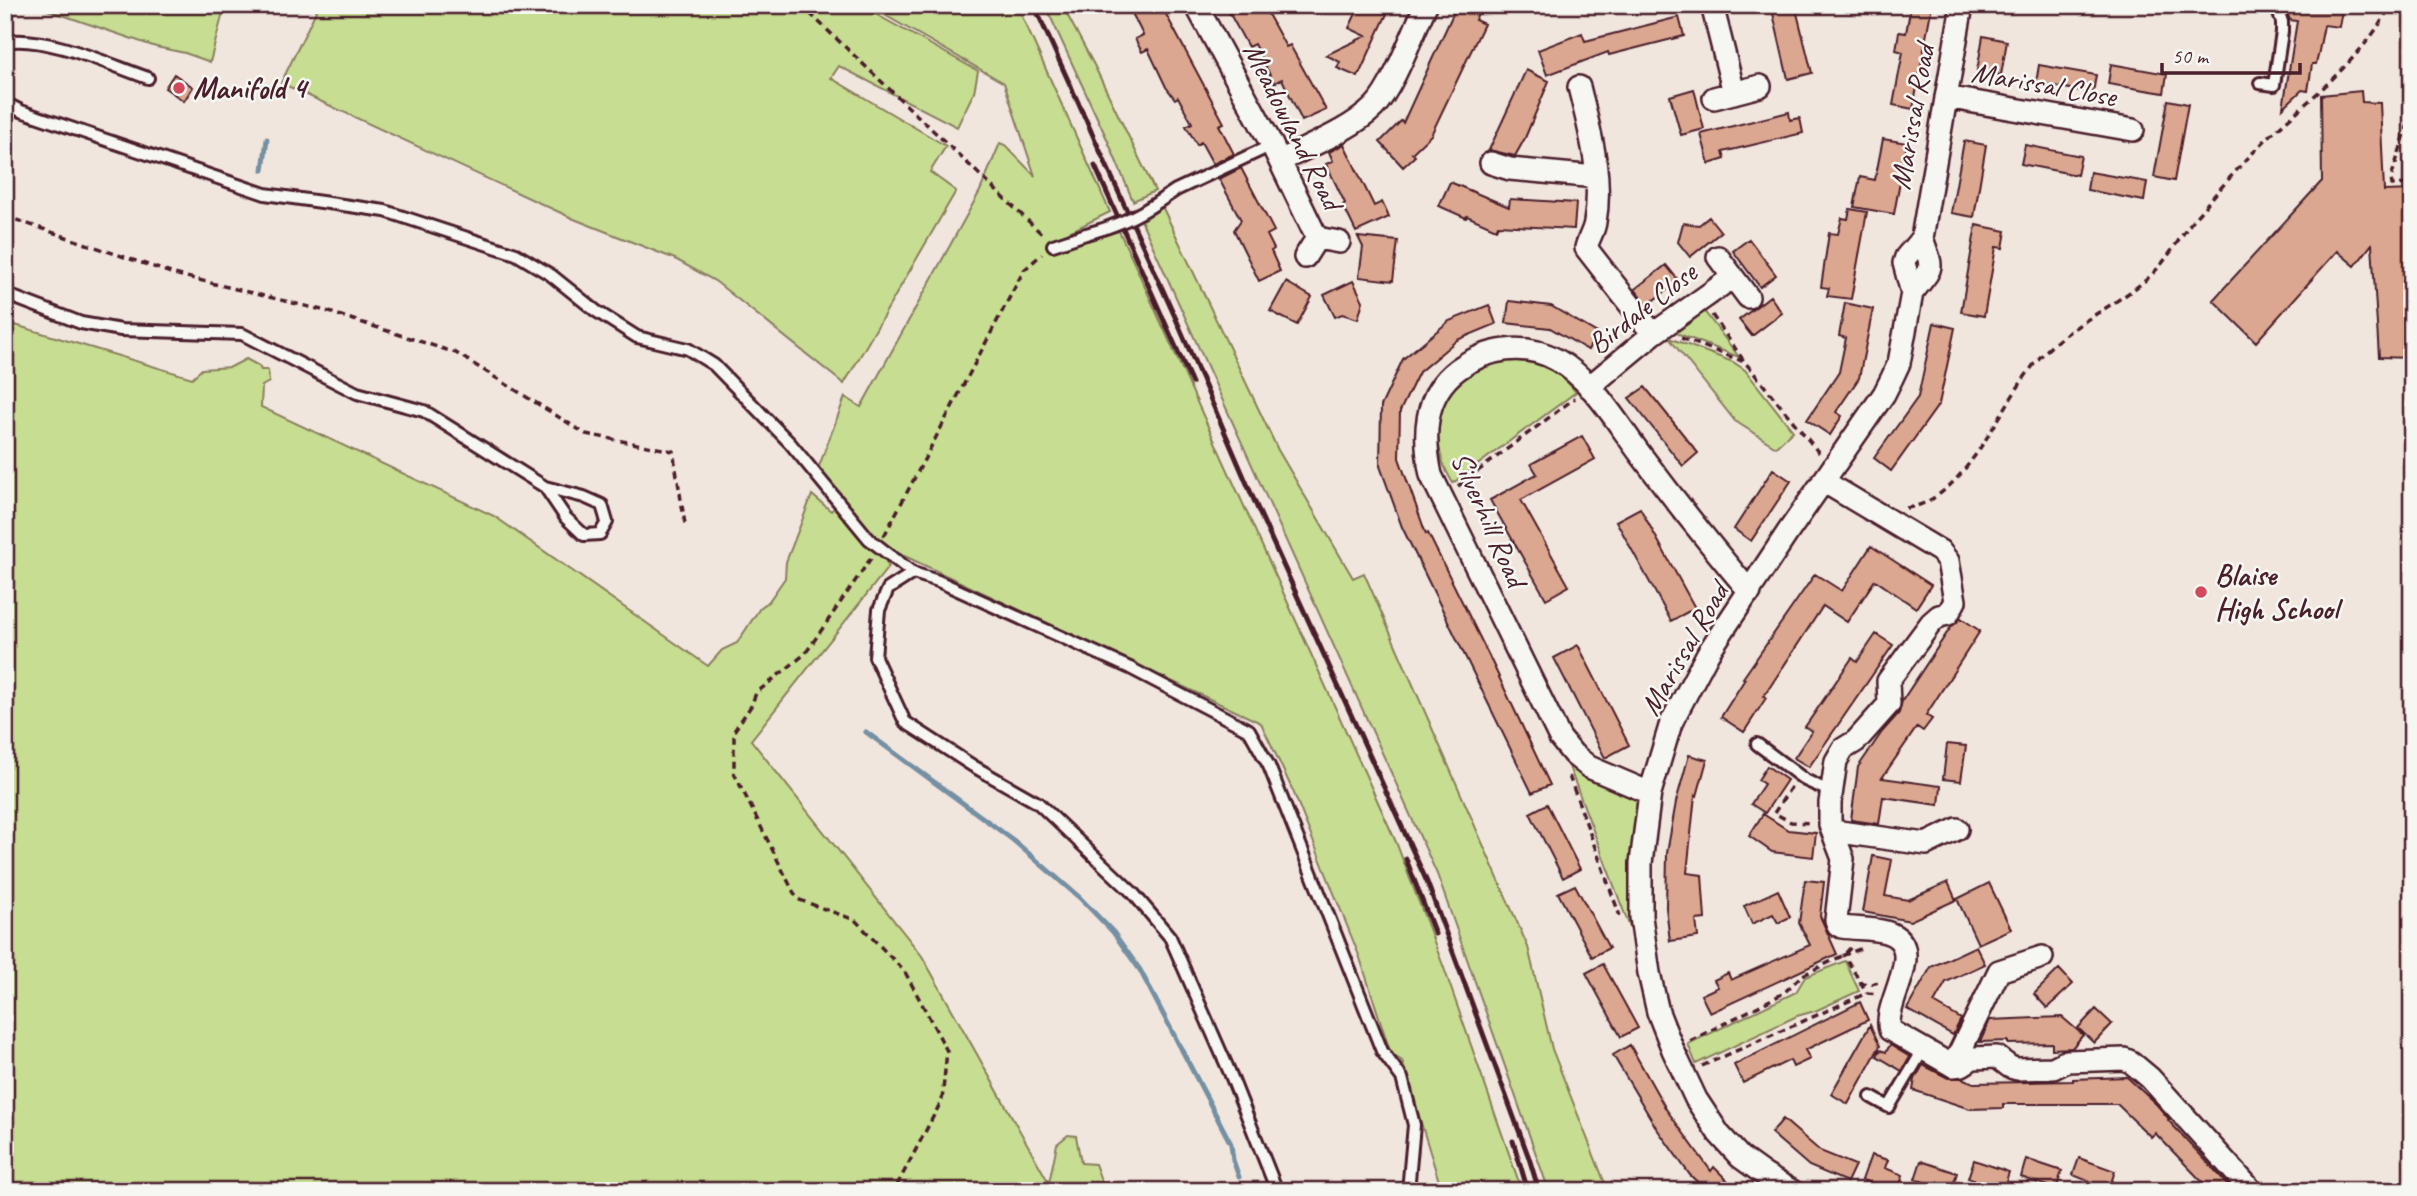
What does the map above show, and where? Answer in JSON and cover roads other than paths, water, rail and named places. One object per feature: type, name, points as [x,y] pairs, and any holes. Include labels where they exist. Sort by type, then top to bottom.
[{"type":"street","name":"Meadowland Road","points":[[1196,5],[1276,153],[1317,238]]},
{"type":"street","points":[[1276,153],[1359,120],[1375,106],[1385,92],[1426,5]]},
{"type":"street","points":[[1712,5],[1724,95],[1760,86]]},
{"type":"street","name":"Marissal Road","points":[[1793,1191],[1740,1157],[1719,1134],[1696,1100],[1658,1012],[1641,917],[1641,863],[1650,793],[1671,723],[1708,653],[1884,394],[1899,363],[1912,293],[1904,263],[1922,238],[1962,5]]},
{"type":"street","points":[[1580,88],[1594,149],[1596,177],[1595,221],[1586,248],[1656,332]]},
{"type":"street","name":"Marissal Close","points":[[1946,97],[2133,130]]},
{"type":"street","points":[[1491,163],[1510,169],[1596,177]]},
{"type":"street","name":"Meadowland Road","points":[[1317,238],[1339,242]]},
{"type":"street","name":"Meadowland Road","points":[[1305,257],[1317,238]]},
{"type":"street","name":"Birdale Close","points":[[1718,257],[1748,297]]},
{"type":"street","name":"Birdale Close","points":[[1589,387],[1656,332],[1733,277]]},
{"type":"street","name":"Silverhill Road","points":[[1650,793],[1589,768],[1560,738],[1431,475],[1425,449],[1426,426],[1434,396],[1440,385],[1449,375],[1482,354],[1521,348],[1557,360],[1589,387],[1678,505],[1750,592]]},
{"type":"street","points":[[1826,476],[1940,551],[1948,561],[1955,601],[1948,614],[1939,616],[1931,623],[1888,681],[1889,704],[1856,741],[1843,749],[1836,761],[1831,792],[1832,828],[1843,859],[1836,920],[1838,925],[1873,940],[1887,932],[1900,942],[1906,956],[1890,986],[1890,1031],[1953,1066],[1962,1065],[1973,1058],[1997,1057],[2017,1069],[2053,1068],[2067,1061],[2114,1059],[2131,1062],[2150,1078],[2252,1191]]},
{"type":"street","points":[[1832,828],[1926,844],[1958,828]]},
{"type":"street","points":[[1953,1066],[1999,971],[2042,957]]},
{"type":"lane","points":[[2260,83],[2274,85],[2282,32],[2282,22],[2276,5]]},
{"type":"lane","points":[[5,42],[18,39],[39,41],[148,78]]},
{"type":"lane","points":[[5,103],[265,194],[385,211],[516,254],[551,275],[596,311],[637,337],[688,349],[714,365],[790,443],[869,539],[913,573],[938,581],[1130,668],[1250,730],[1269,766],[1382,1051],[1402,1078],[1414,1125],[1408,1191]]},
{"type":"lane","points":[[1053,245],[1114,226],[1139,215],[1176,190],[1276,153]]},
{"type":"lane","points":[[5,294],[81,323],[121,330],[242,334],[357,393],[424,411],[545,487],[584,497],[602,505],[607,522],[600,534],[584,535],[566,518],[545,487]]},
{"type":"lane","points":[[913,573],[888,589],[879,610],[875,657],[905,722],[973,766],[1038,803],[1133,893],[1170,937],[1278,1191]]},
{"type":"lane","points":[[1757,744],[1805,780],[1831,792]]},
{"type":"lane","points":[[1871,1097],[1889,1107],[1923,1050]]},
{"type":"waterway","points":[[263,170],[267,139]]},
{"type":"waterway","points":[[866,732],[1013,840],[1080,898],[1113,932],[1140,970],[1231,1144],[1239,1177]]},
{"type":"railway","points":[[1034,5],[1427,882],[1539,1191]]},
{"type":"railway","points":[[1095,166],[1192,383]]},
{"type":"railway","points":[[1406,859],[1435,934]]},
{"type":"railway","points":[[1513,1141],[1528,1191]]},
{"type":"place","name":"Manifold 4","points":[[179,88]]},
{"type":"place","name":"Blaise High School","points":[[2201,592]]}]
